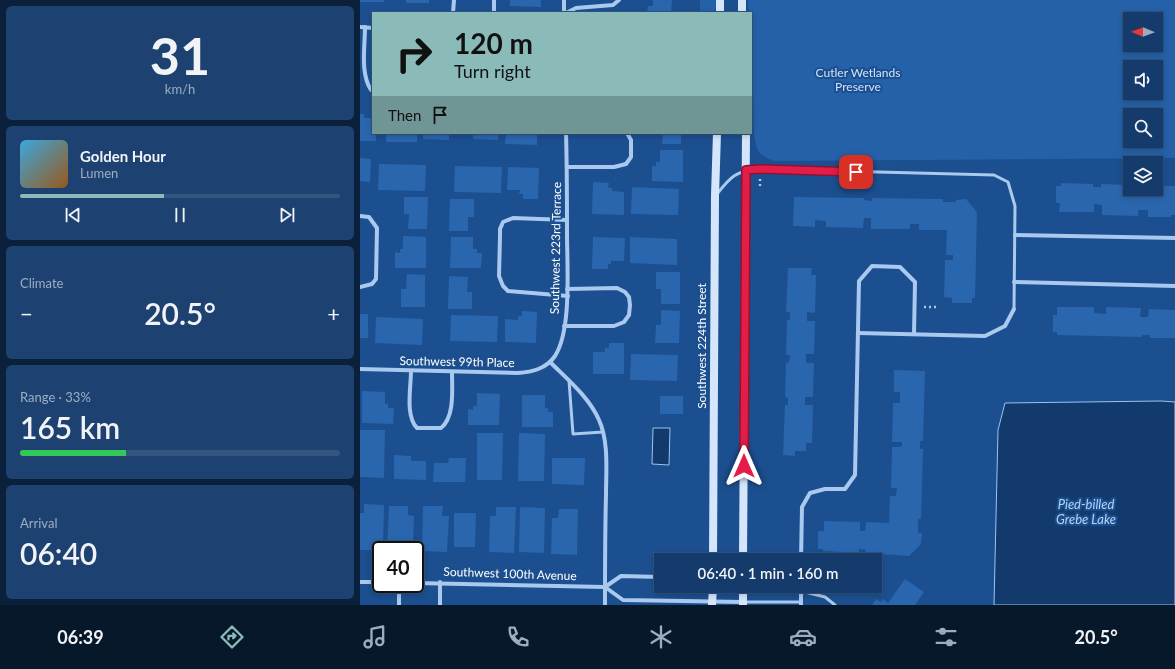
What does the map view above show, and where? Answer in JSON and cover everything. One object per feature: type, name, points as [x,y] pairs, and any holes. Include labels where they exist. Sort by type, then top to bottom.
[{"type":"street","points":[[454,0],[454,12]]},
{"type":"street","points":[[494,0],[494,12]]},
{"type":"street","points":[[564,0],[565,12]]},
{"type":"street","points":[[567,12],[576,8],[613,4],[619,0]]},
{"type":"street","points":[[720,0],[720,12]]},
{"type":"street","points":[[742,0],[742,12]]},
{"type":"street","points":[[363,27],[365,76],[367,84],[372,90]]},
{"type":"street","name":"Southwest 223rd Terrace","points":[[550,362],[558,352],[564,326],[568,296],[566,134]]},
{"type":"street","points":[[567,167],[614,167],[626,164],[631,158],[631,140],[628,134]]},
{"type":"street","name":"Southwest 224th Street","points":[[713,553],[715,196],[717,134]]},
{"type":"street","points":[[743,553],[746,134]]},
{"type":"street","points":[[360,216],[369,217],[377,228],[376,278],[372,284],[360,287]]},
{"type":"street","points":[[567,220],[513,218],[504,222],[500,229],[499,276],[503,286],[508,291],[568,296]]},
{"type":"street","points":[[1015,235],[1175,238]]},
{"type":"street","points":[[801,553],[802,507],[810,493],[826,489],[845,489],[854,475],[859,281],[872,266],[900,267],[915,282],[914,334]]},
{"type":"street","points":[[1014,282],[1175,286]]},
{"type":"street","points":[[564,326],[614,326],[624,322],[630,315],[629,297],[625,292],[617,288],[567,288]]},
{"type":"street","points":[[858,332],[985,336],[1005,326],[1014,309]]},
{"type":"street","points":[[550,362],[593,409],[599,419],[603,432],[606,461],[605,605]]},
{"type":"street","name":"Southwest 99th Place","points":[[360,369],[518,373],[541,369],[550,362]]},
{"type":"street","points":[[411,371],[410,414],[414,425],[417,428],[441,428],[448,422],[451,414],[452,372]]},
{"type":"street","points":[[605,587],[621,576],[654,577]]},
{"type":"street","points":[[360,582],[372,582]]},
{"type":"street","points":[[440,582],[440,605]]},
{"type":"street","name":"Southwest 100th Avenue","points":[[424,583],[605,587]]},
{"type":"street","points":[[605,587],[623,600],[712,604],[743,604],[743,593]]},
{"type":"street","points":[[399,605],[400,593]]},
{"type":"street","points":[[712,593],[712,604]]},
{"type":"street","points":[[801,593],[801,604]]},
{"type":"lane","points":[[715,196],[730,178],[746,170],[760,169],[994,175],[1008,182],[1015,206],[1014,309]]},
{"type":"lane","points":[[569,381],[573,434],[603,432]]},
{"type":"lane","points":[[814,593],[825,597],[835,605]]},
{"type":"lane","points":[[743,604],[801,604]]},
{"type":"green space","points":[[700,0],[716,0],[715,12],[700,12]]},
{"type":"green space","name":"Cutler Wetlands Preserve","points":[[748,0],[1175,0],[1175,158],[1163,158],[1163,156],[1123,156],[1123,158],[775,161],[762,155],[757,149],[754,135],[752,12],[749,12]]},
{"type":"water","name":"Pied-billed Grebe Lake","points":[[1175,402],[1175,605],[994,605],[998,430],[1005,403]]},
{"type":"water","points":[[653,428],[670,428],[669,465],[652,464]]},
{"type":"building","points":[[360,0],[384,0],[384,2],[360,2]]},
{"type":"building","points":[[406,0],[429,0],[429,3],[406,3]]},
{"type":"building","points":[[510,0],[541,0],[541,7],[510,6]]},
{"type":"building","points":[[653,0],[672,0],[671,12],[647,12],[648,6],[653,6]]},
{"type":"building","points":[[360,114],[364,114],[364,118],[372,118],[372,134],[376,134],[376,141],[360,141]]},
{"type":"building","points":[[386,134],[417,134],[417,142],[386,142]]},
{"type":"building","points":[[423,134],[449,134],[449,140],[423,139]]},
{"type":"building","points":[[473,134],[499,134],[498,140],[473,139]]},
{"type":"building","points":[[506,134],[537,134],[537,145],[505,144]]},
{"type":"building","points":[[663,134],[681,134],[681,144],[662,144]]},
{"type":"building","points":[[660,150],[683,150],[683,182],[652,181],[652,166],[656,166],[656,162],[660,162]]},
{"type":"building","points":[[360,158],[371,159],[370,182],[360,181]]},
{"type":"building","points":[[379,164],[426,165],[425,191],[378,190]]},
{"type":"building","points":[[455,166],[502,167],[501,193],[454,192]]},
{"type":"building","points":[[508,167],[539,168],[538,199],[523,199],[523,194],[519,194],[520,190],[507,190]]},
{"type":"building","points":[[593,182],[609,183],[608,188],[612,188],[612,191],[624,192],[624,215],[592,214]]},
{"type":"building","points":[[1061,183],[1093,184],[1093,187],[1101,187],[1101,184],[1123,185],[1123,196],[1163,196],[1163,186],[1175,186],[1175,215],[1171,215],[1171,217],[1148,217],[1148,210],[1138,210],[1138,216],[1102,215],[1102,205],[1094,204],[1094,212],[1059,212],[1060,203],[1056,203],[1056,186],[1061,186]]},
{"type":"building","points":[[632,187],[679,189],[678,215],[631,214]]},
{"type":"building","points":[[404,197],[428,197],[427,229],[408,229],[409,214],[404,214]]},
{"type":"building","points":[[794,197],[864,198],[864,200],[872,201],[872,198],[943,199],[943,202],[956,202],[956,200],[966,199],[977,212],[975,298],[972,298],[972,303],[952,303],[952,298],[944,297],[945,260],[953,260],[953,255],[946,255],[947,230],[919,230],[919,224],[910,224],[910,229],[871,229],[871,218],[864,218],[863,228],[826,227],[826,221],[815,220],[815,227],[793,226]]},
{"type":"building","points":[[450,199],[474,199],[474,217],[468,217],[468,231],[449,231]]},
{"type":"building","points":[[403,236],[426,237],[426,268],[395,268],[395,252],[400,253],[400,249],[403,249]]},
{"type":"building","points":[[451,237],[473,237],[473,249],[477,249],[477,253],[482,253],[481,268],[450,268]]},
{"type":"building","points":[[593,237],[625,238],[624,261],[611,261],[611,264],[608,264],[608,269],[592,269]]},
{"type":"building","points":[[630,237],[677,239],[677,265],[630,263]]},
{"type":"building","points":[[788,268],[812,268],[811,275],[816,275],[815,313],[807,312],[807,321],[815,321],[814,354],[806,354],[806,363],[814,363],[813,397],[805,397],[805,405],[813,405],[812,443],[806,443],[806,451],[795,451],[795,456],[783,455],[785,405],[788,405],[788,398],[785,397],[786,362],[789,363],[790,355],[786,355],[787,320],[790,320],[790,312],[786,312]]},
{"type":"building","points":[[656,272],[680,272],[680,304],[661,304],[661,289],[656,289]]},
{"type":"building","points":[[407,274],[425,275],[425,307],[401,307],[401,289],[406,289]]},
{"type":"building","points":[[449,276],[468,277],[467,292],[472,292],[472,309],[448,309]]},
{"type":"building","points":[[1057,307],[1094,307],[1094,313],[1106,314],[1106,307],[1141,308],[1140,317],[1148,317],[1149,309],[1175,310],[1175,338],[1150,338],[1150,335],[1142,335],[1142,337],[1057,335],[1057,332],[1053,332],[1053,315],[1057,315]]},
{"type":"building","points":[[661,310],[680,311],[679,343],[655,343],[656,325],[661,325]]},
{"type":"building","points":[[522,311],[537,312],[536,343],[505,342],[505,319],[518,320],[518,316],[522,316]]},
{"type":"building","points":[[360,314],[368,314],[368,338],[360,338]]},
{"type":"building","points":[[451,315],[498,316],[497,342],[450,341]]},
{"type":"building","points":[[376,317],[423,319],[422,345],[375,343]]},
{"type":"building","points":[[609,343],[624,343],[624,374],[593,374],[593,352],[605,352],[605,348],[609,348]]},
{"type":"building","points":[[631,354],[678,355],[677,381],[630,380]]},
{"type":"building","points":[[894,370],[925,371],[923,441],[920,441],[920,449],[923,449],[921,519],[918,519],[918,533],[922,533],[921,544],[909,556],[866,553],[866,550],[859,549],[859,553],[823,551],[823,549],[818,549],[818,531],[824,531],[824,521],[860,522],[860,531],[865,531],[866,522],[889,523],[890,496],[896,496],[897,488],[891,488],[892,447],[901,447],[902,445],[902,442],[892,442],[893,403],[900,403],[900,392],[894,392]]},
{"type":"building","points":[[362,391],[385,392],[385,404],[388,404],[388,408],[394,408],[393,424],[362,423]]},
{"type":"building","points":[[477,393],[500,394],[499,425],[468,425],[468,409],[473,410],[473,406],[477,406]]},
{"type":"building","points":[[522,395],[545,395],[545,408],[548,408],[548,412],[553,412],[553,427],[522,427]]},
{"type":"building","points":[[660,396],[683,396],[683,414],[660,414]]},
{"type":"building","points":[[360,430],[385,430],[384,478],[360,477]]},
{"type":"building","points":[[477,433],[503,433],[502,480],[477,480]]},
{"type":"building","points":[[519,433],[545,434],[544,481],[518,481]]},
{"type":"building","points":[[394,455],[411,456],[411,461],[426,461],[426,480],[394,479]]},
{"type":"building","points":[[449,458],[466,458],[465,482],[433,482],[434,463],[448,463]]},
{"type":"building","points":[[552,458],[585,458],[584,485],[552,484]]},
{"type":"building","points":[[364,504],[384,505],[383,541],[372,541],[372,550],[360,550],[360,513],[364,513]]},
{"type":"building","points":[[389,506],[408,506],[408,515],[414,516],[413,541],[387,541]]},
{"type":"building","points":[[423,506],[443,506],[442,516],[449,516],[447,552],[424,551],[424,541],[422,541]]},
{"type":"building","points":[[496,507],[516,507],[514,553],[489,552],[490,516],[496,516]]},
{"type":"building","points":[[520,507],[545,508],[544,553],[519,552]]},
{"type":"building","points":[[559,509],[578,509],[577,555],[551,554],[552,518],[558,518]]},
{"type":"building","points":[[454,513],[476,513],[475,547],[454,547]]},
{"type":"building","points":[[905,579],[924,592],[915,605],[872,605],[876,599],[881,602],[883,599],[888,603]]},
{"type":"route","points":[[744,466],[746,170],[760,169],[856,172]]}]
